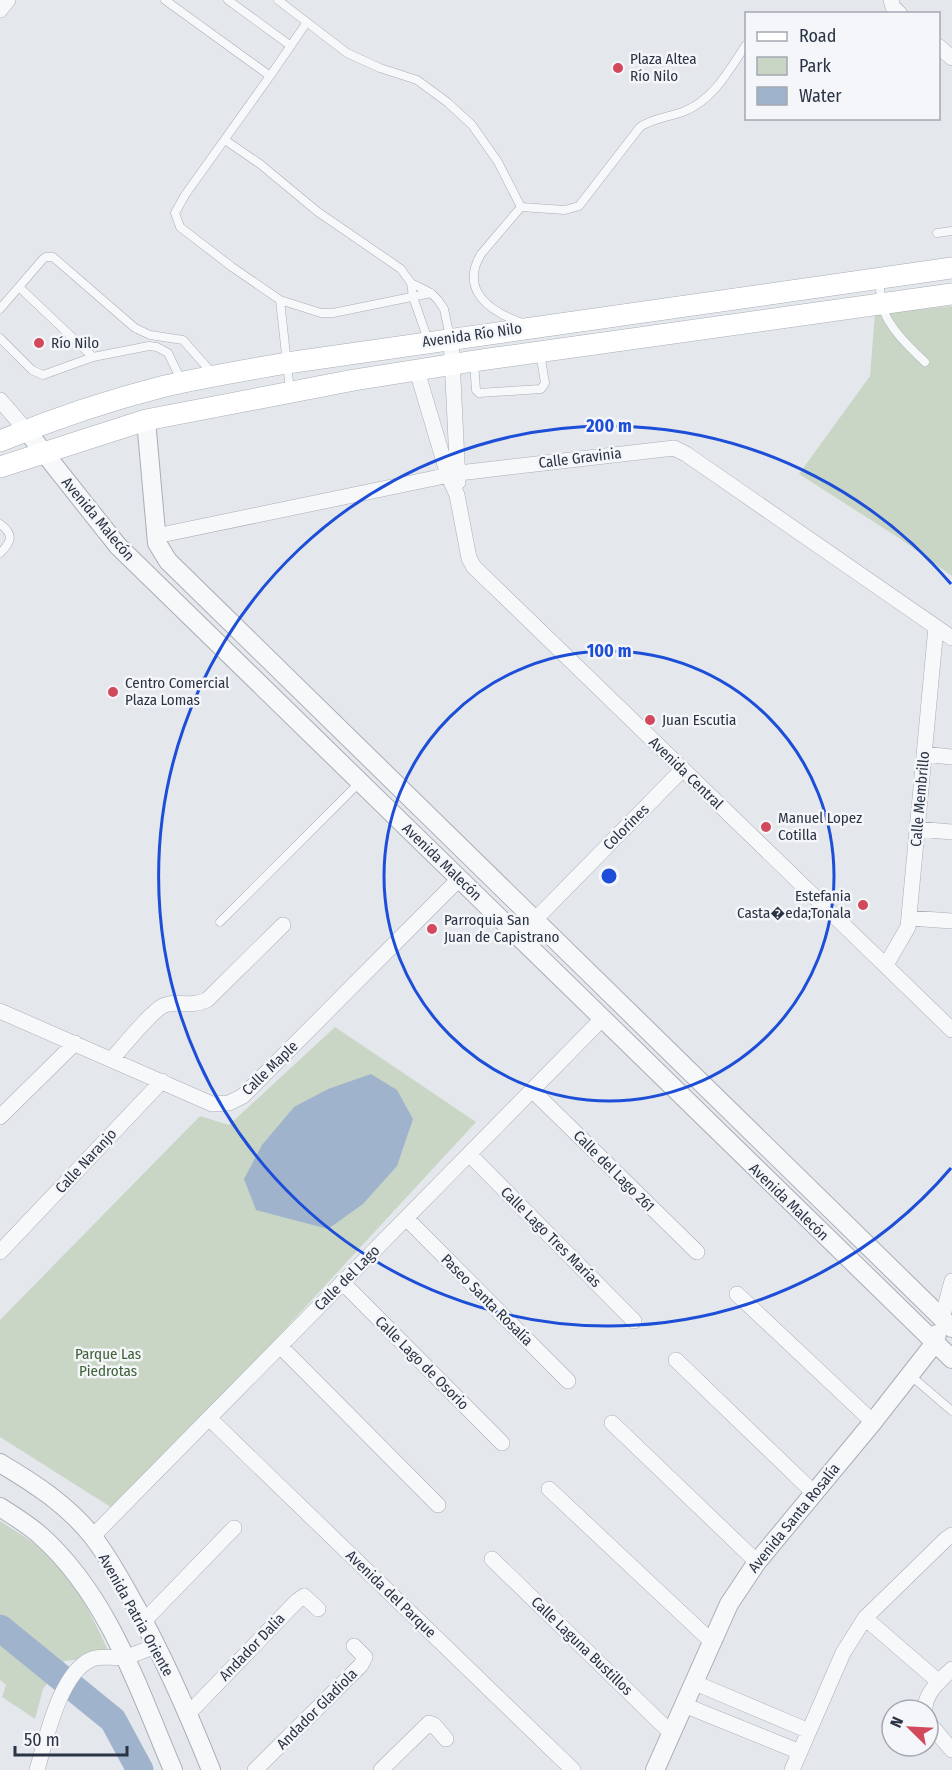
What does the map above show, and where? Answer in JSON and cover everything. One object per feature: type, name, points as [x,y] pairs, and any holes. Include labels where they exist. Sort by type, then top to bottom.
[{"type":"main road","name":"Avenida Río Nilo","points":[[0,441],[26,430],[143,392],[215,376],[429,341],[952,268]]},
{"type":"main road","name":"Avenida Río Nilo","points":[[0,467],[146,420],[354,380],[952,294]]},
{"type":"main road","points":[[549,351],[567,344],[569,335],[564,326],[559,323]]},
{"type":"main road","points":[[350,353],[354,380]]},
{"type":"street","points":[[0,10],[8,0]]},
{"type":"street","points":[[940,47],[952,58]]},
{"type":"street","name":"Avenida Central","points":[[451,338],[454,474],[469,558],[474,567],[952,1030]]},
{"type":"street","name":"Avenida Central","points":[[417,371],[454,474]]},
{"type":"street","name":"Avenida Malecón","points":[[0,400],[118,546],[934,1344],[952,1359]]},
{"type":"street","name":"Avenida Malecón","points":[[146,420],[157,543],[168,561],[947,1323]]},
{"type":"street","name":"Calle Gravinia","points":[[156,536],[454,474],[674,448],[686,454],[952,638]]},
{"type":"street","name":"Calle Membrillo","points":[[886,965],[909,927],[936,627]]},
{"type":"street","points":[[924,754],[952,756]]},
{"type":"street","name":"Colorines","points":[[518,937],[683,770]]},
{"type":"street","points":[[917,829],[952,832]]},
{"type":"street","name":"Calle Maple","points":[[0,1011],[212,1104],[229,1104],[243,1096],[459,879]]},
{"type":"street","points":[[909,918],[952,921]]},
{"type":"street","points":[[112,1059],[159,1007],[172,1004],[194,1005],[207,1000],[283,925]]},
{"type":"street","name":"Calle del Lago","points":[[92,1537],[602,1018]]},
{"type":"street","points":[[0,1117],[75,1043]]},
{"type":"street","name":"Calle Naranjo","points":[[5,1246],[162,1081]]},
{"type":"street","name":"Calle del Lago 261","points":[[532,1090],[697,1252]]},
{"type":"street","name":"Calle Lago Tres Marías","points":[[469,1154],[634,1321]]},
{"type":"street","name":"Paseo Santa Rosalía","points":[[406,1218],[568,1382]]},
{"type":"street","name":"Avenida Santa Rosalía","points":[[655,1770],[729,1604],[757,1562],[873,1422],[934,1344],[947,1323],[952,1281]]},
{"type":"street","name":"Calle Lago de Osorio","points":[[342,1282],[502,1443]]},
{"type":"street","points":[[737,1294],[873,1422]]},
{"type":"street","points":[[280,1346],[438,1505]]},
{"type":"street","points":[[676,1360],[814,1493]]},
{"type":"street","name":"Avenida del Parque","points":[[209,1418],[573,1770]]},
{"type":"street","points":[[612,1423],[757,1562]]},
{"type":"street","name":"Avenida Patria Oriente","points":[[0,1463],[60,1503],[92,1537],[122,1582],[144,1621],[188,1714],[211,1770]]},
{"type":"street","points":[[549,1489],[711,1641]]},
{"type":"street","name":"Avenida Patria Oriente","points":[[0,1507],[40,1535],[69,1564],[91,1592],[125,1657],[173,1770]]},
{"type":"street","points":[[144,1621],[234,1528]]},
{"type":"street","points":[[792,1770],[843,1653],[865,1618],[952,1535]]},
{"type":"street","name":"Calle Laguna Bustillos","points":[[492,1559],[671,1733]]},
{"type":"street","name":"Andador Dalia","points":[[188,1714],[297,1601],[304,1596],[318,1609]]},
{"type":"street","points":[[865,1618],[939,1682]]},
{"type":"street","points":[[37,1770],[52,1719],[74,1673],[84,1663],[95,1658],[125,1657],[156,1646]]},
{"type":"street","name":"Andador Gladiola","points":[[255,1770],[361,1665],[364,1657],[354,1646]]},
{"type":"street","points":[[927,1698],[952,1669]]},
{"type":"street","points":[[693,1682],[809,1731]]},
{"type":"street","points":[[684,1705],[800,1752]]},
{"type":"street","points":[[381,1770],[429,1722],[446,1739]]},
{"type":"street","points":[[940,1736],[952,1750]]},
{"type":"lane","points":[[165,0],[270,76]]},
{"type":"lane","points":[[228,0],[291,46]]},
{"type":"lane","points":[[278,0],[347,53],[380,68],[417,80],[447,102],[472,125],[498,162],[521,207]]},
{"type":"lane","points":[[307,22],[185,195],[176,213],[177,221],[180,227],[232,267],[280,300],[321,313],[333,313],[431,293]]},
{"type":"lane","points":[[521,207],[565,210],[579,206],[640,127],[682,112],[702,101],[716,89],[745,48]]},
{"type":"lane","points":[[225,140],[268,170],[318,213],[401,269],[411,283],[413,297],[429,341]]},
{"type":"lane","points":[[521,207],[481,254],[477,261],[474,279],[481,297],[490,308],[500,315],[532,327]]},
{"type":"lane","points":[[937,233],[952,231]]},
{"type":"lane","points":[[0,309],[43,259],[53,257],[135,328],[150,335],[183,340],[215,376]]},
{"type":"lane","points":[[880,278],[882,304],[892,325],[905,343],[924,362]]},
{"type":"lane","points":[[411,283],[431,293],[444,309],[451,338]]},
{"type":"lane","points":[[19,287],[93,357]]},
{"type":"lane","points":[[280,300],[290,392]]},
{"type":"lane","points":[[0,338],[32,370],[39,374],[46,374],[93,357],[149,346],[158,347],[168,353],[182,382]]},
{"type":"lane","points":[[474,361],[476,390],[479,393],[541,389],[549,351]]},
{"type":"lane","points":[[0,524],[10,533],[11,539],[10,544],[0,554]]},
{"type":"lane","points":[[220,922],[359,782]]},
{"type":"lane","points":[[910,1374],[952,1411]]},
{"type":"green space","points":[[952,306],[952,576],[899,538],[799,474],[870,376],[875,314]]},
{"type":"green space","name":"Parque Las Piedrotas","points":[[335,1027],[476,1122],[117,1511],[0,1437],[0,1320],[200,1116],[229,1125]]},
{"type":"green space","points":[[0,1521],[43,1550],[65,1573],[82,1599],[111,1656],[64,1661],[43,1689],[35,1719],[2,1697],[6,1685],[0,1680]]},
{"type":"water","points":[[371,1074],[397,1090],[413,1119],[397,1166],[363,1204],[328,1229],[256,1210],[244,1179],[262,1145],[294,1107],[328,1089]]},
{"type":"waterway","points":[[0,1628],[113,1720],[140,1770]]},
{"type":"place","name":"Plaza Altea Río Nilo","points":[[618,68]]},
{"type":"place","name":"Río Nilo","points":[[39,343]]},
{"type":"place","name":"Centro Comercial Plaza Lomas","points":[[113,692]]},
{"type":"place","name":"Juan Escutia","points":[[650,720]]},
{"type":"place","name":"Manuel Lopez Cotilla","points":[[766,827]]},
{"type":"place","name":"Estefania Casta�eda;Tonala","points":[[863,905]]},
{"type":"place","name":"Parroquia San Juan de Capistrano","points":[[432,929]]}]
